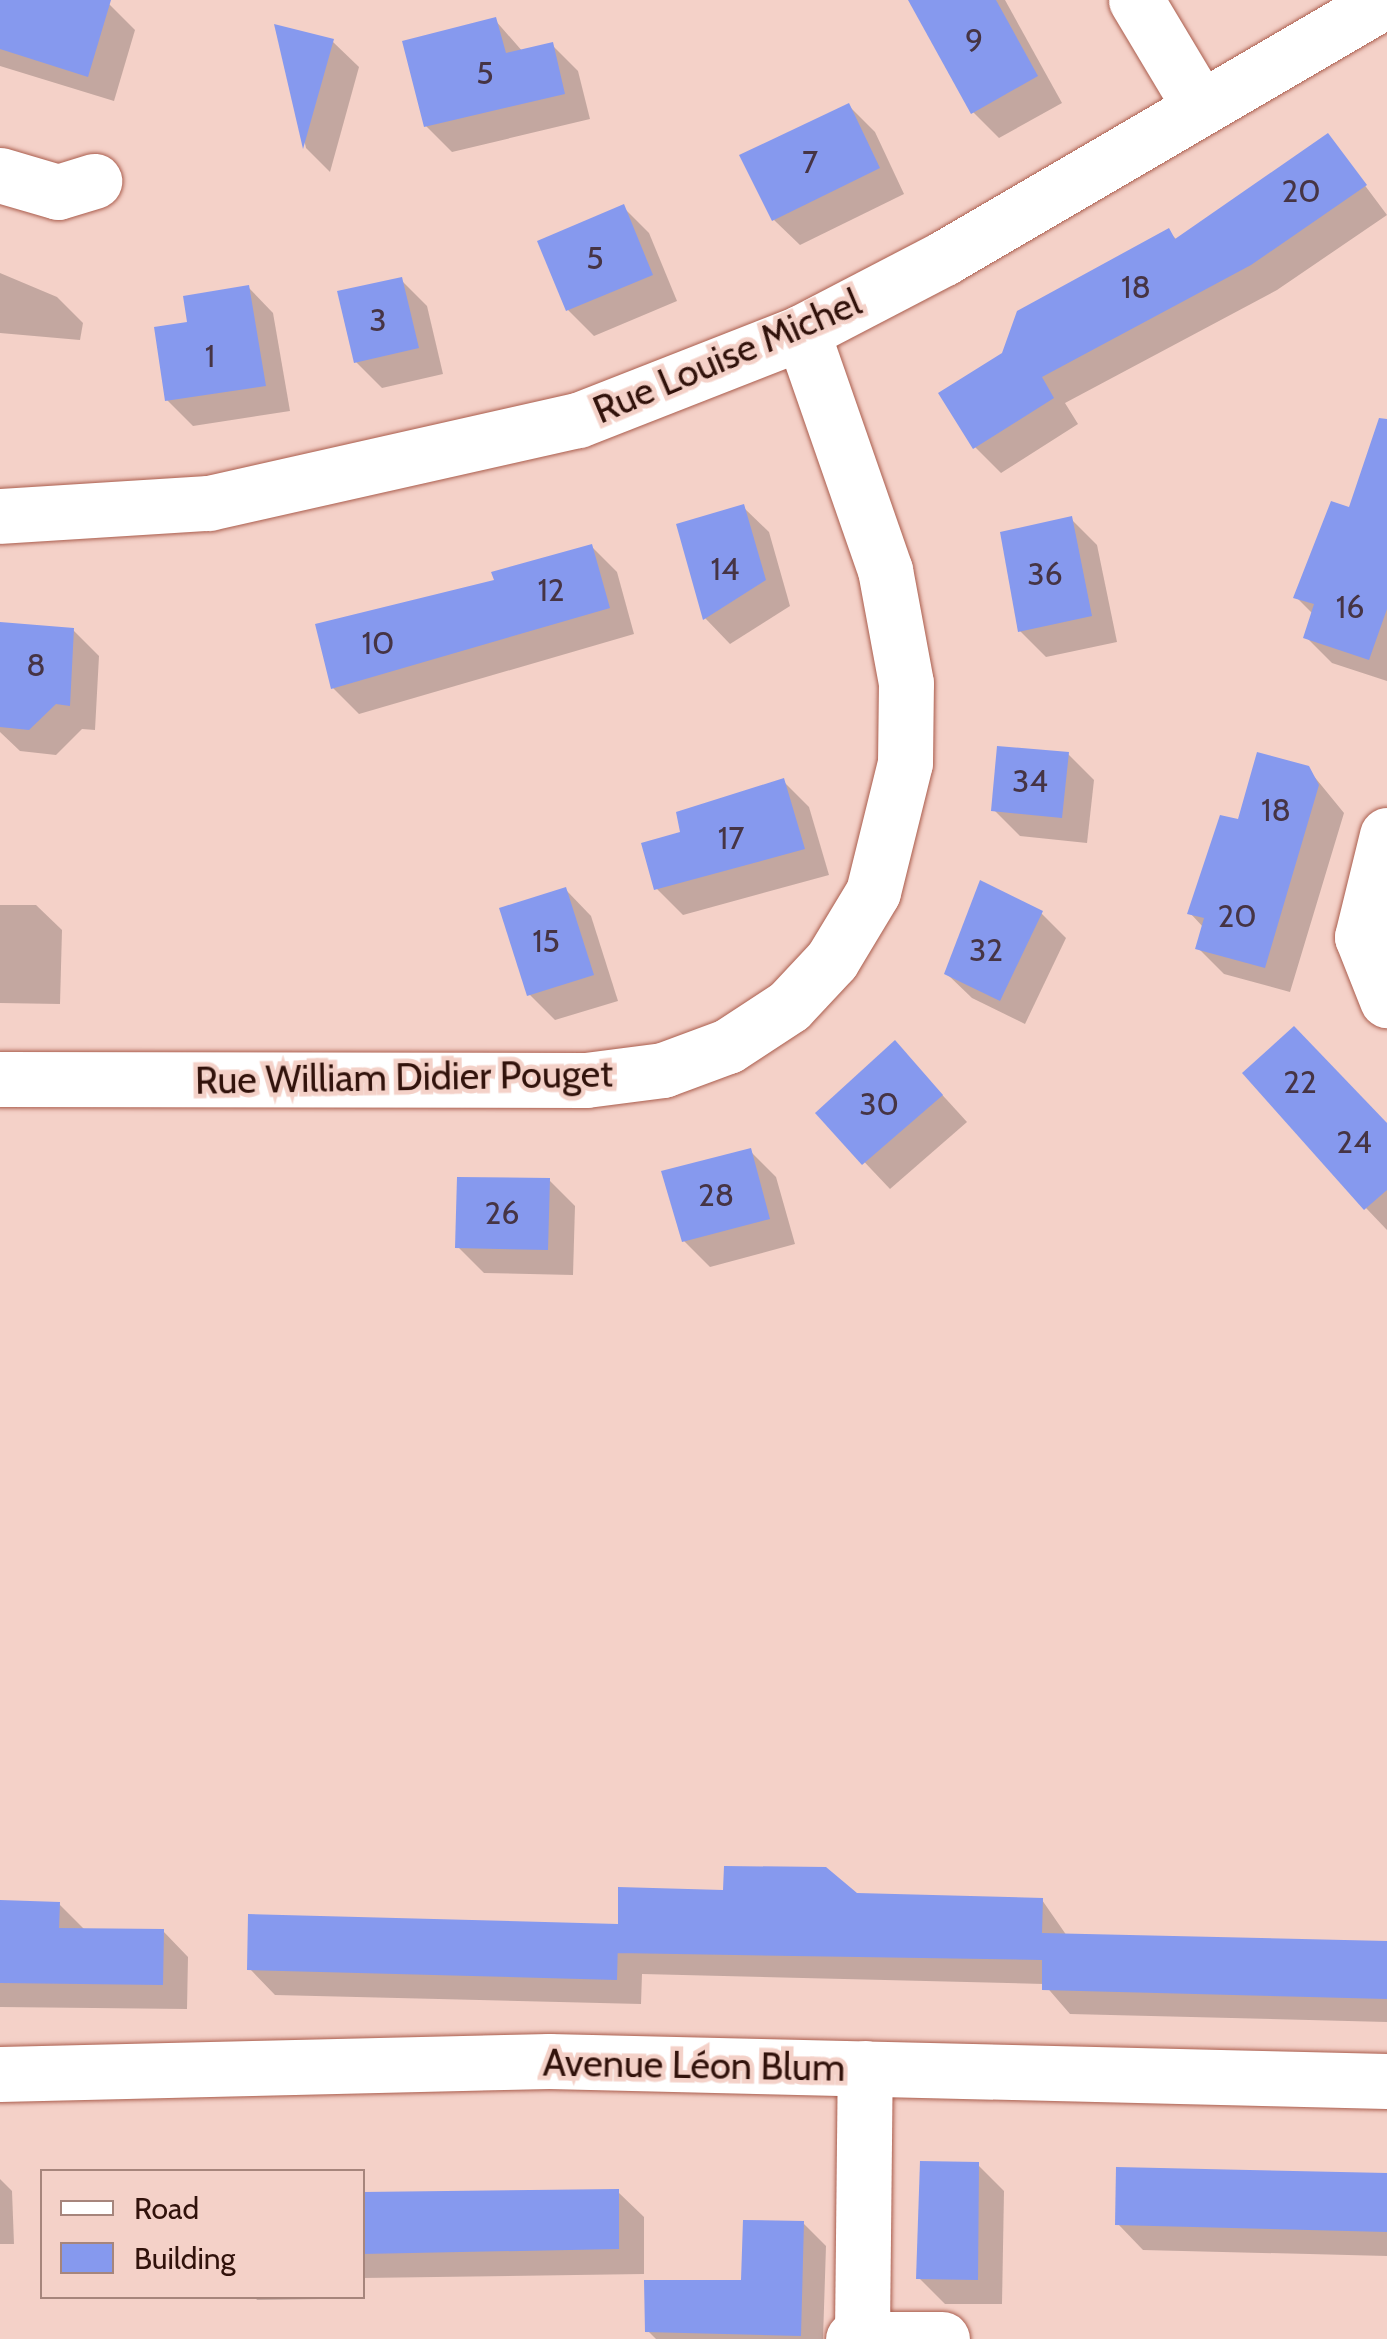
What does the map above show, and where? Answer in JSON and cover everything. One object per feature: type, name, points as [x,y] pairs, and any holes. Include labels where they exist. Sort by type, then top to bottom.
[{"type":"street","points":[[1136,0],[1200,107]]},
{"type":"street","name":"Rue Louise Michel","points":[[0,516],[209,503],[432,460],[578,420],[802,332],[1386,0]]},
{"type":"street","points":[[0,175],[58,192],[94,181]]},
{"type":"street","name":"Rue William Didier Pouget","points":[[0,1078],[586,1080],[663,1070],[728,1046],[788,1006],[832,960],[873,892],[905,764],[906,683],[886,570],[802,332]]},
{"type":"street","points":[[1387,835],[1362,937],[1387,1000]]},
{"type":"street","name":"Avenue Léon Blum","points":[[0,2074],[549,2061],[1387,2081]]},
{"type":"street","points":[[866,2068],[857,2336],[942,2339]]},
{"type":"building","points":[[0,0],[111,0],[88,77],[0,49]]},
{"type":"building","points":[[908,0],[996,0],[1038,76],[971,114]]},
{"type":"building","points":[[496,17],[506,53],[553,42],[565,94],[424,127],[402,41]]},
{"type":"building","points":[[274,24],[334,39],[303,149]]},
{"type":"building","points":[[849,103],[880,168],[772,221],[739,155]]},
{"type":"building","points":[[1328,133],[1367,185],[1251,265],[1042,377],[1054,398],[973,449],[938,393],[1002,353],[1017,311],[1169,228],[1175,239]]},
{"type":"building","points":[[624,204],[653,275],[566,311],[537,241]]},
{"type":"building","points":[[402,277],[419,348],[354,363],[337,291]]},
{"type":"building","points":[[249,285],[266,386],[165,401],[154,327],[187,322],[183,296]]},
{"type":"building","points":[[1379,418],[1387,419],[1387,609],[1369,660],[1303,638],[1314,604],[1293,598],[1331,501],[1349,507]]},
{"type":"building","points":[[744,504],[766,580],[703,620],[676,524]]},
{"type":"building","points":[[1072,516],[1092,616],[1018,632],[1000,532]]},
{"type":"building","points":[[592,544],[610,608],[331,689],[315,624],[494,580],[491,572]]},
{"type":"building","points":[[0,622],[74,628],[70,706],[56,704],[29,730],[0,727]]},
{"type":"building","points":[[997,746],[1069,752],[1062,818],[991,811]]},
{"type":"building","points":[[1257,752],[1309,766],[1319,785],[1265,968],[1195,949],[1204,918],[1187,914],[1220,815],[1238,819]]},
{"type":"building","points":[[784,778],[805,849],[654,890],[641,843],[680,832],[676,812]]},
{"type":"building","points":[[980,880],[1043,911],[1000,1001],[944,974]]},
{"type":"building","points":[[566,887],[594,975],[527,996],[499,908]]},
{"type":"building","points":[[1294,1026],[1387,1123],[1387,1190],[1364,1210],[1242,1073]]},
{"type":"building","points":[[895,1040],[943,1095],[862,1165],[815,1113]]},
{"type":"building","points":[[751,1148],[770,1219],[682,1242],[661,1171]]},
{"type":"building","points":[[457,1177],[550,1178],[548,1250],[455,1248]]},
{"type":"building","points":[[724,1866],[826,1867],[857,1893],[1043,1898],[1042,1933],[1387,1941],[1387,1999],[1042,1990],[1042,1960],[618,1953],[617,1980],[247,1970],[248,1914],[618,1924],[618,1887],[723,1890]]},
{"type":"building","points":[[0,1900],[60,1902],[59,1928],[164,1929],[163,1985],[0,1983]]},
{"type":"building","points":[[920,2161],[979,2162],[978,2280],[916,2279]]},
{"type":"building","points":[[1116,2167],[1387,2173],[1387,2232],[1115,2225]]},
{"type":"building","points":[[619,2189],[619,2249],[365,2254],[365,2192]]},
{"type":"building","points":[[743,2220],[804,2221],[801,2336],[645,2332],[644,2280],[741,2280]]}]
